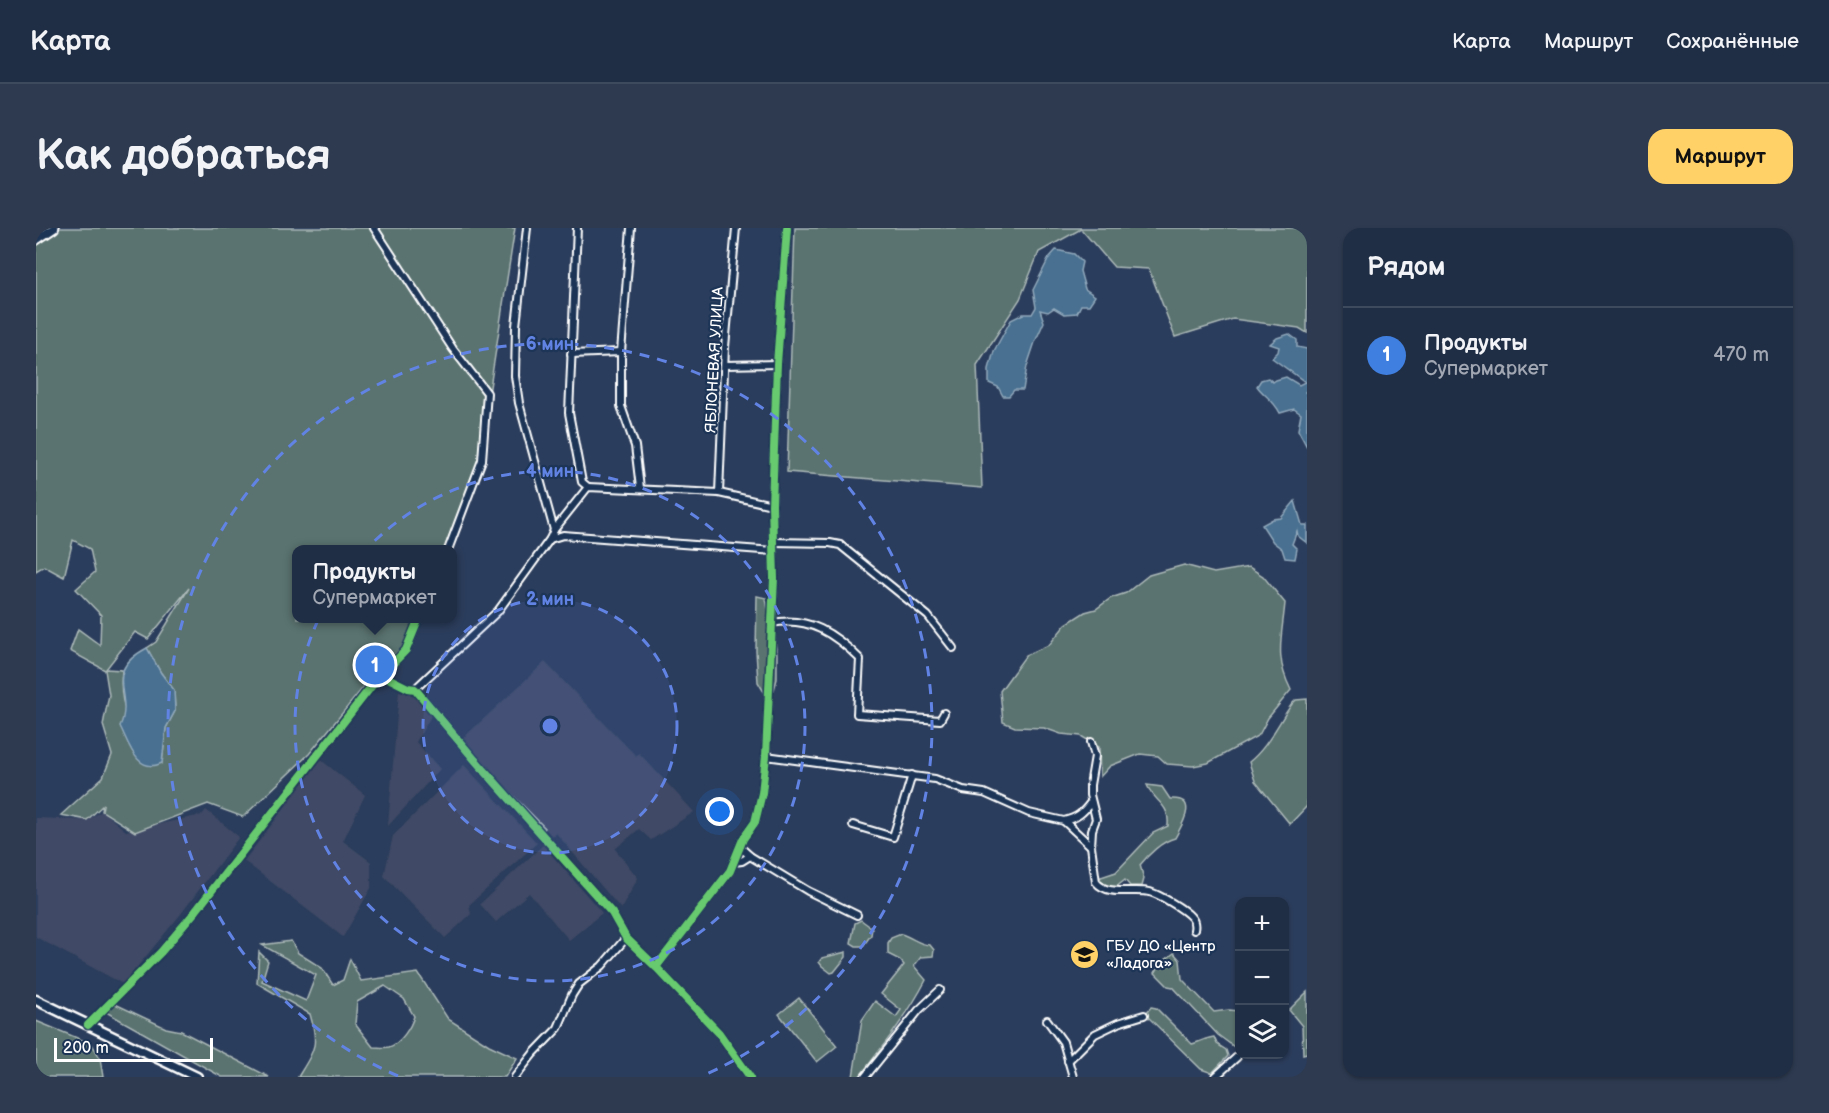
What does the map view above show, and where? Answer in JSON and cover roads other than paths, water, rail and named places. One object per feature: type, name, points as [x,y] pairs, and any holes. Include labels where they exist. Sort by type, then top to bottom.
[{"type":"main road","points":[[36,1000],[197,1077]]},
{"type":"street","points":[[36,240],[54,228]]},
{"type":"street","points":[[374,228],[453,349],[487,393],[482,460],[450,545]]},
{"type":"street","points":[[526,228],[516,326],[515,376],[519,403],[554,530]]},
{"type":"street","points":[[577,228],[569,413],[582,482],[588,487],[719,494],[772,505]]},
{"type":"street","points":[[631,228],[621,352],[621,406],[635,446],[640,488]]},
{"type":"street","name":"ЯБЛОНЕВАЯ УЛИЦА","points":[[719,494],[731,270],[736,228]]},
{"type":"street","points":[[656,967],[721,884],[759,812],[766,756],[774,578],[772,505],[777,364],[787,228]]},
{"type":"street","points":[[571,354],[621,352]]},
{"type":"street","points":[[725,365],[777,364]]},
{"type":"street","points":[[415,689],[498,611],[550,539],[554,530],[588,487]]},
{"type":"street","points":[[550,539],[563,535],[773,551]]},
{"type":"street","points":[[773,542],[840,545],[928,616],[953,648]]},
{"type":"street","points":[[772,623],[789,620],[825,630],[847,645],[860,659],[857,714],[940,720],[945,713]]},
{"type":"street","points":[[88,1025],[161,952],[195,912],[282,799],[382,675],[405,650],[417,623]]},
{"type":"street","points":[[382,675],[408,688],[415,689],[475,760],[612,913],[626,938],[718,1033],[750,1077]]},
{"type":"street","points":[[1091,742],[1095,756],[1090,785],[1091,802],[1095,808],[1096,819],[1092,830],[1091,846],[1096,882],[1099,886],[1111,891],[1137,890],[1157,894],[1191,917],[1195,925],[1194,930]]},
{"type":"street","points":[[766,756],[912,774],[935,779],[963,790],[984,793],[1023,811],[1064,821],[1076,818],[1091,802]]},
{"type":"street","points":[[853,825],[893,837],[912,774]]},
{"type":"street","points":[[1064,821],[1091,846]]},
{"type":"street","points":[[740,847],[750,856],[808,891],[857,915]]},
{"type":"street","points":[[734,862],[742,861],[750,856]]},
{"type":"street","points":[[515,1077],[558,1028],[572,995],[583,979],[602,966],[626,938]]},
{"type":"street","points":[[865,1077],[919,1010],[940,990]]},
{"type":"street","points":[[1068,1061],[1095,1034],[1118,1023],[1144,1015]]},
{"type":"street","points":[[1047,1020],[1063,1042],[1073,1077]]},
{"type":"street","points":[[1215,1077],[1235,1059]]},
{"type":"place","name":"Продукты","points":[[375,665]]},
{"type":"place","name":"ГБУ ДО «Центр «Ладога»","points":[[1085,955]]}]
